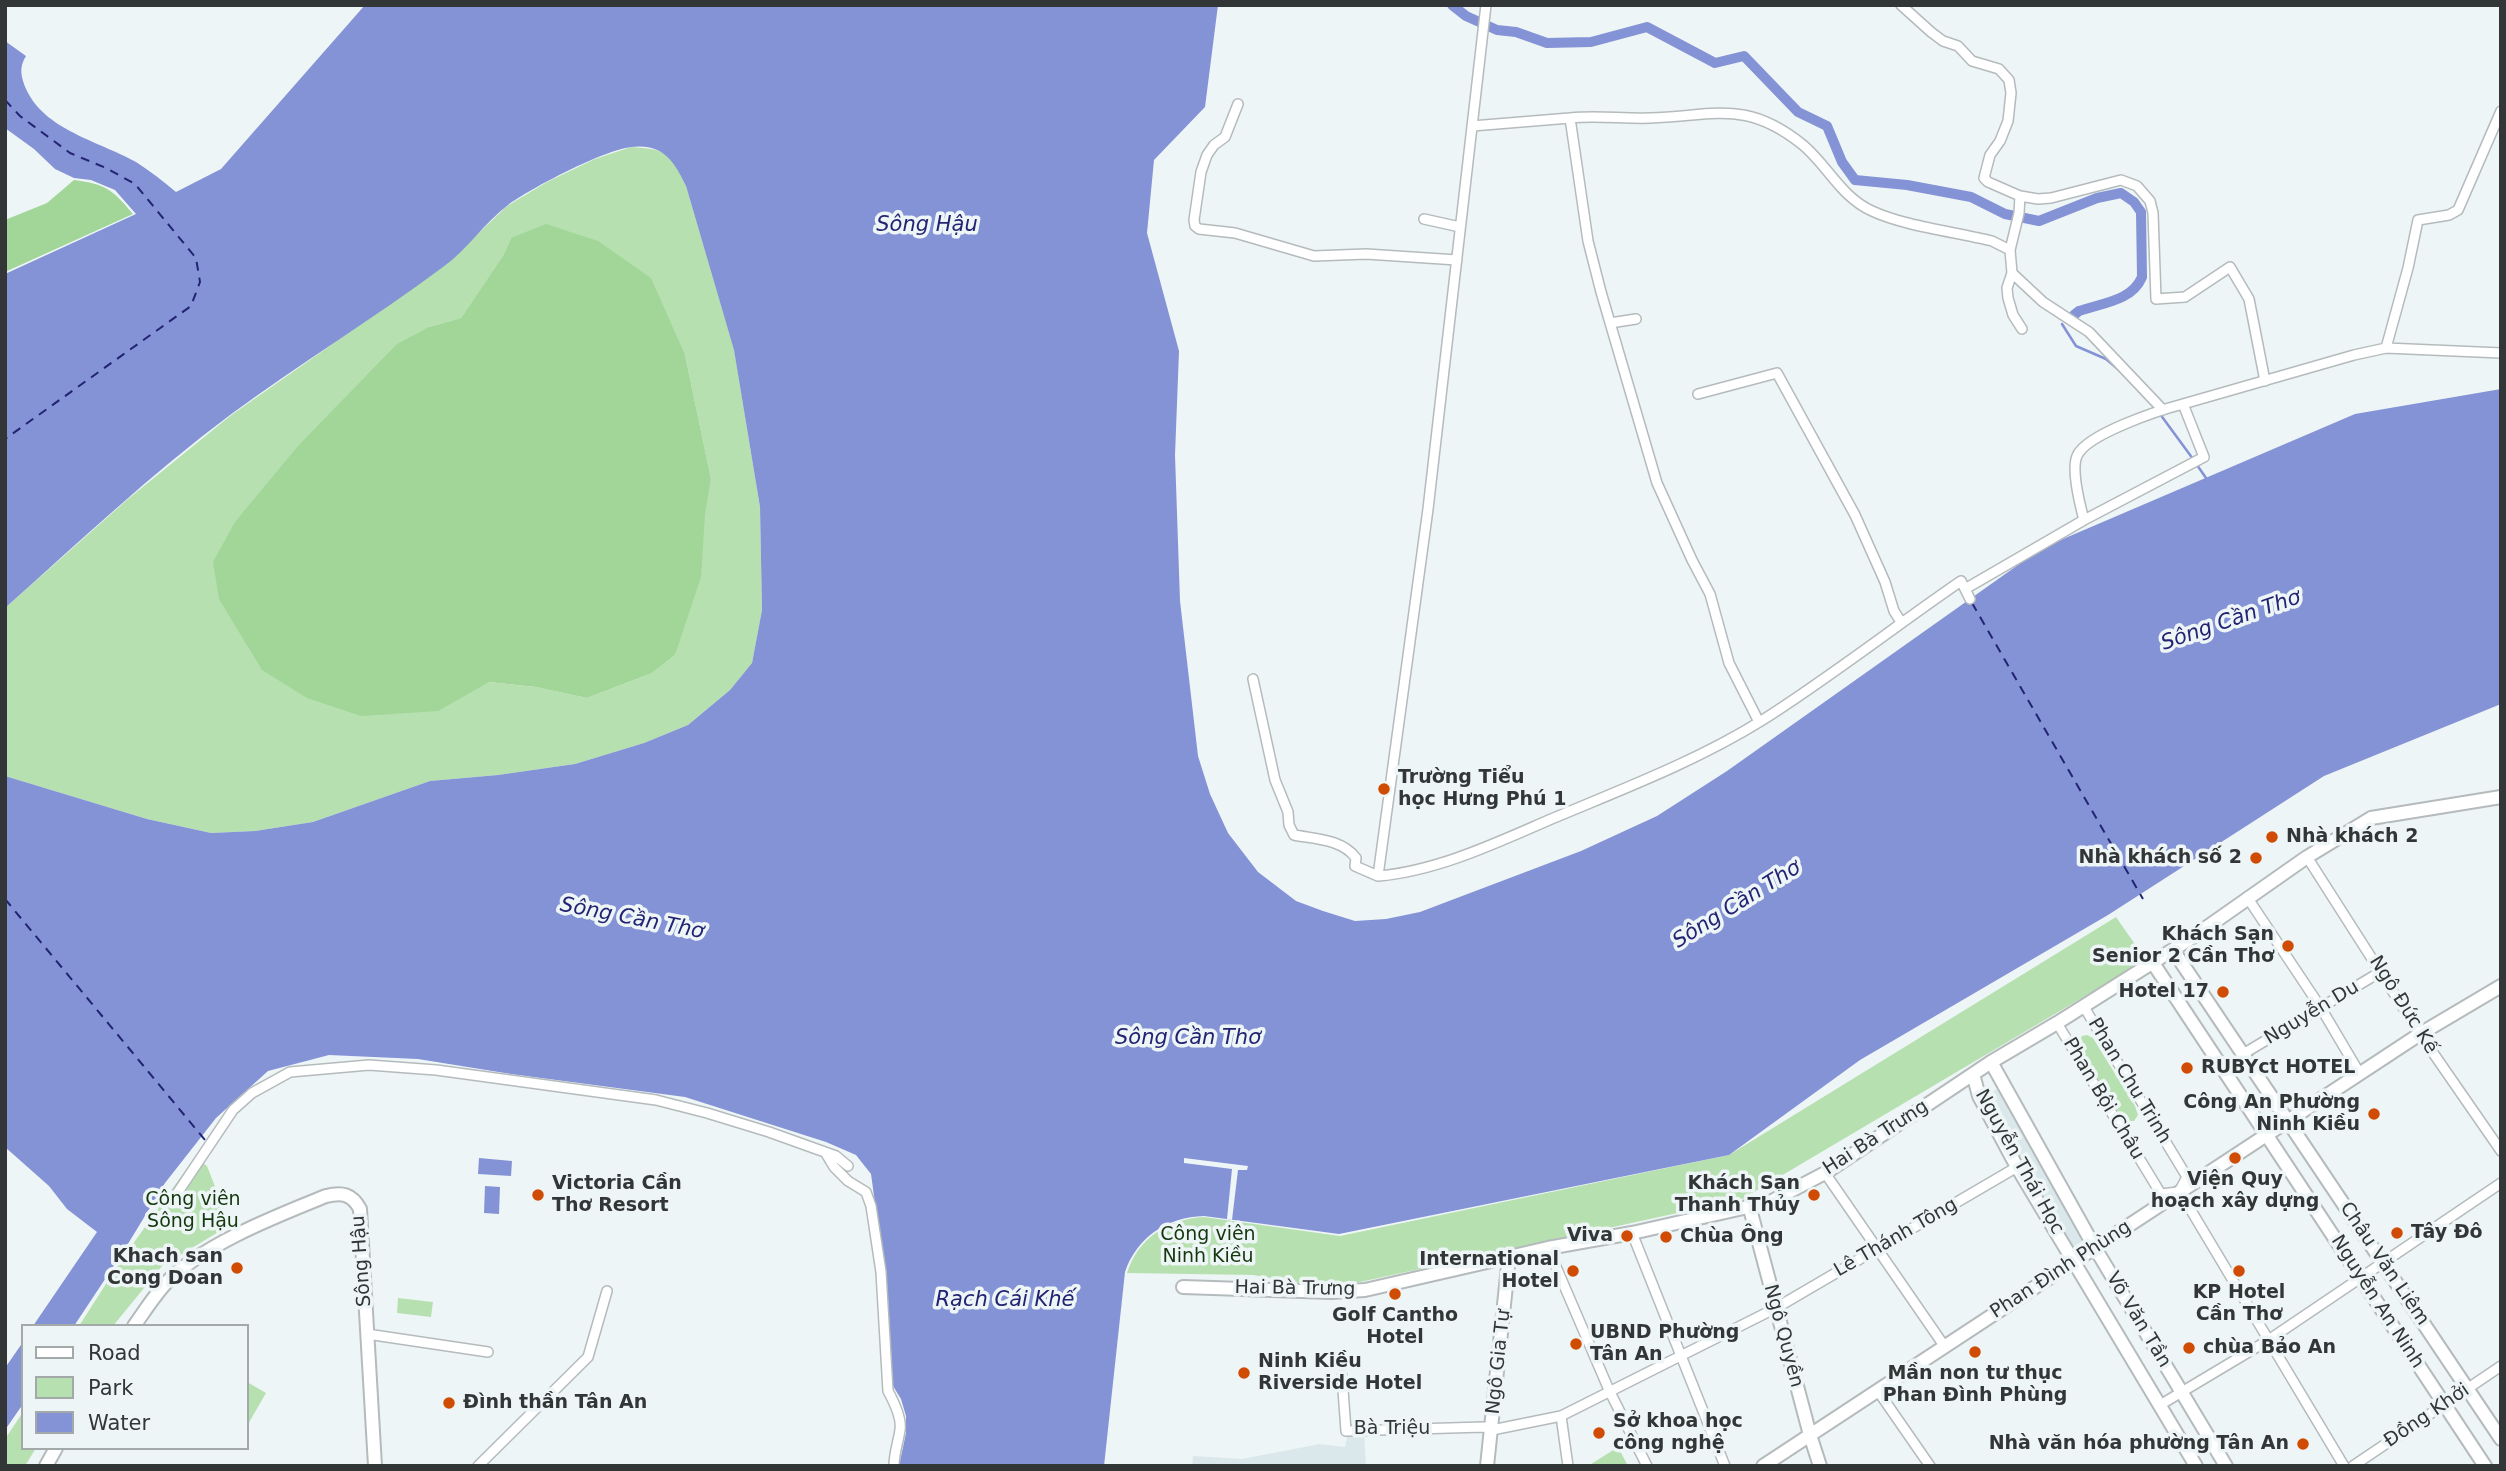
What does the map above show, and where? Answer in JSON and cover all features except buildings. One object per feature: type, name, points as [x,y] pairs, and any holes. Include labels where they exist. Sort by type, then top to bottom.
[{"type":"street","points":[[1901,5],[1943,41],[1958,46],[1972,61],[1993,66],[2007,77],[2011,93],[2008,121],[2000,141],[1992,151],[1984,178],[1987,183],[2020,196],[2051,198],[2121,180],[2137,186],[2150,201],[2153,213],[2156,299],[2185,297],[2230,267],[2249,299],[2266,381]]},
{"type":"street","points":[[1378,876],[1429,509],[1485,8]]},
{"type":"street","points":[[1238,104],[1228,131],[1207,155],[1201,172],[1195,220],[1199,229],[1235,233],[1307,255],[1366,254],[1457,260]]},
{"type":"street","points":[[2386,348],[2418,220],[2449,215],[2458,210],[2501,111]]},
{"type":"street","points":[[1472,126],[1591,116],[1670,117],[1716,112],[1755,118],[1801,144],[1851,198],[1872,212],[1992,242],[2010,250]]},
{"type":"street","points":[[1570,118],[1588,241],[1657,483],[1710,594],[1729,663],[1759,722]]},
{"type":"street","points":[[2020,196],[2010,250],[2012,273],[2007,288],[2013,314],[2022,329]]},
{"type":"street","points":[[1424,219],[1460,227]]},
{"type":"street","points":[[2012,273],[2032,293],[2096,338],[2159,411]]},
{"type":"street","points":[[1610,323],[1636,319]]},
{"type":"street","points":[[2084,520],[2077,480],[2078,453],[2108,432],[2159,411],[2386,348],[2501,352]]},
{"type":"street","points":[[1698,394],[1777,373],[1855,514],[1885,582],[1894,611],[1901,622]]},
{"type":"street","points":[[1965,589],[2084,520],[2204,457],[2183,404]]},
{"type":"street","points":[[1254,680],[1275,780],[1294,835],[1338,844],[1350,850],[1356,858],[1355,866],[1378,876],[1397,875],[1517,834],[1697,755],[1759,722],[1961,581],[1970,599]]},
{"type":"street","name":"Hai Bà Trưng","points":[[1183,1287],[1331,1293],[1365,1290],[1548,1248],[1632,1233],[1770,1202],[1825,1173],[1991,1062],[2173,950],[2307,857],[2371,818],[2501,797]]},
{"type":"street","name":"Ngô Đức Kế","points":[[2307,857],[2420,1034],[2501,1151]]},
{"type":"street","points":[[2247,897],[2321,1008],[2360,1074]]},
{"type":"street","name":"Châu Văn Liêm","points":[[2173,950],[2501,1439]]},
{"type":"street","name":"Nguyễn An Ninh","points":[[2153,963],[2485,1466]]},
{"type":"street","name":"Nguyễn Du","points":[[2243,1054],[2382,971]]},
{"type":"street","name":"Phan Đình Phùng","points":[[1763,1466],[2420,1034],[2501,986]]},
{"type":"street","name":"Phan Chu Trinh","points":[[2084,1007],[2187,1177],[2180,1192]]},
{"type":"street","name":"Phan Bội Châu","points":[[2057,1023],[2161,1194],[2180,1192]]},
{"type":"street","name":"Võ Văn Tần","points":[[1991,1062],[2095,1248],[2226,1466]]},
{"type":"street","points":[[176,1195],[233,1110],[252,1093],[290,1072],[369,1065],[436,1070],[656,1100],[707,1112],[825,1152],[836,1156],[848,1166]]},
{"type":"street","name":"Nguyễn Thái Học","points":[[1973,1074],[1979,1096],[2017,1167],[2196,1466]]},
{"type":"street","points":[[825,1152],[834,1167],[848,1181],[866,1192],[871,1206],[881,1272],[888,1391],[901,1427],[894,1454],[894,1466]]},
{"type":"street","name":"Lê Thánh Tông","points":[[1492,1430],[1561,1416],[1776,1308],[2017,1167]]},
{"type":"street","points":[[1825,1173],[1945,1347]]},
{"type":"street","points":[[2160,1405],[2267,1340],[2501,1183]]},
{"type":"street","points":[[2180,1192],[2344,1466]]},
{"type":"street","name":"Sông Hậu","points":[[135,1324],[166,1282],[187,1265],[237,1236],[293,1210],[337,1193],[350,1196],[360,1209],[375,1466]]},
{"type":"street","name":"Ngô Quyền","points":[[1749,1205],[1810,1435],[1821,1466]]},
{"type":"street","points":[[1632,1233],[1725,1466]]},
{"type":"street","points":[[1548,1248],[1609,1390],[1647,1466]]},
{"type":"street","name":"Ngô Gia Tự","points":[[1487,1466],[1509,1257]]},
{"type":"street","points":[[478,1466],[588,1357],[607,1292]]},
{"type":"street","points":[[367,1334],[488,1352]]},
{"type":"street","name":"Đồng Khởi","points":[[2353,1466],[2501,1366]]},
{"type":"street","name":"Bà Triệu","points":[[1342,1376],[1346,1431],[1484,1427],[1492,1430]]},
{"type":"street","points":[[1878,1391],[1930,1466]]},
{"type":"street","points":[[1561,1416],[1568,1466]]},
{"type":"street","points":[[46,1466],[54,1450]]},
{"type":"shaded area","points":[[1997,1089],[2085,1240],[2069,1249],[1980,1099]]},
{"type":"shaded area","points":[[1348,1434],[1364,1434],[1366,1466],[1192,1466],[1193,1456],[1242,1459],[1320,1444],[1345,1447]]},
{"type":"green space","points":[[631,147],[653,149],[666,155],[676,166],[686,186],[734,349],[760,507],[762,610],[752,663],[730,690],[688,725],[644,743],[575,764],[430,781],[313,822],[255,831],[211,833],[147,819],[5,776],[5,608],[128,499],[230,416],[445,265],[507,206],[547,182],[595,159]],"holes":[[[511,238],[685,355],[711,479],[675,655],[652,673],[587,698],[536,687],[488,682],[439,711],[429,327],[461,318],[504,254]]]},
{"type":"green space","points":[[74,180],[108,190],[133,214],[5,272],[5,220],[47,203]]},
{"type":"green space","points":[[546,224],[598,241],[651,278],[685,355],[711,479],[705,514],[701,577],[675,655],[652,673],[587,698],[536,687],[489,682],[439,711],[361,716],[307,698],[262,670],[219,599],[213,562],[235,522],[298,446],[397,344],[429,327],[461,318],[504,254],[511,238]]},
{"type":"green space","name":"Công viên Ninh Kiều","points":[[2116,917],[2146,960],[1742,1199],[1360,1282],[1299,1283],[1253,1275],[1127,1273],[1147,1240],[1167,1226],[1191,1219],[1204,1217],[1340,1236],[1729,1155]]},
{"type":"green space","points":[[2082,1036],[2093,1038],[2135,1106],[2138,1115],[2134,1121],[2126,1121],[2120,1115],[2078,1046]]},
{"type":"green space","name":"Công viên Sông Hậu","points":[[195,1157],[207,1166],[230,1225],[162,1266],[115,1324],[80,1324],[120,1262]]},
{"type":"green space","points":[[398,1298],[433,1302],[431,1317],[397,1313]]},
{"type":"green space","points":[[248,1383],[266,1393],[248,1424]]},
{"type":"green space","points":[[21,1415],[21,1450],[35,1450],[25,1466],[5,1466],[5,1439]]},
{"type":"green space","points":[[1618,1447],[1628,1466],[1588,1466]]},
{"type":"water","points":[[365,5],[1218,5],[1205,107],[1154,160],[1147,233],[1179,351],[1175,455],[1180,601],[1198,756],[1210,794],[1228,833],[1258,872],[1296,901],[1355,921],[1386,919],[1420,912],[1581,851],[1657,816],[1727,771],[2042,548],[2355,414],[2501,389],[2501,704],[2324,776],[2108,915],[1860,1060],[1729,1155],[1339,1234],[1204,1216],[1178,1220],[1155,1231],[1137,1249],[1125,1272],[1104,1466],[899,1466],[906,1433],[906,1416],[901,1399],[893,1386],[888,1298],[871,1174],[856,1155],[826,1142],[685,1097],[418,1059],[329,1055],[268,1071],[216,1118],[165,1183],[75,1324],[34,1324],[97,1232],[67,1209],[49,1186],[5,1147],[5,776],[147,819],[211,833],[255,831],[313,822],[430,781],[575,764],[644,743],[688,725],[730,690],[752,663],[762,610],[760,507],[734,350],[686,186],[666,156],[651,148],[642,147],[619,150],[586,162],[508,205],[443,267],[256,396],[172,461],[5,608],[5,274],[136,214],[115,190],[91,180],[74,178],[55,169],[34,149],[5,128],[5,41],[26,56],[22,74],[31,97],[42,111],[70,131],[136,162],[176,192],[221,169]]},
{"type":"water","points":[[479,1158],[512,1161],[511,1176],[478,1174]]},
{"type":"water","points":[[485,1186],[500,1187],[499,1214],[484,1213]]},
{"type":"water","points":[[21,1345],[21,1407],[5,1430],[5,1368]]},
{"type":"pier","points":[[1184,1158],[1248,1166],[1247,1170],[1238,1170],[1232,1220],[1227,1219],[1232,1169],[1184,1163]]},
{"type":"waterway","points":[[1452,5],[1466,16],[1497,30],[1516,32],[1547,43],[1591,42],[1647,27],[1715,63],[1744,56],[1798,112],[1827,126],[1842,162],[1855,180],[1907,185],[1971,197],[2005,214],[2039,221],[2097,198],[2121,193],[2134,202],[2141,212],[2142,277],[2124,296],[2074,315]]},
{"type":"waterway","points":[[2062,324],[2076,346],[2106,359],[2120,371]]},
{"type":"waterway","points":[[2160,414],[2193,459]]},
{"type":"waterway","points":[[2197,465],[2206,478]]},
{"type":"ferry route","points":[[5,100],[20,116],[70,153],[135,184],[196,258],[200,282],[191,306],[5,439]]},
{"type":"ferry route","points":[[1972,603],[2143,899]]},
{"type":"ferry route","points":[[5,899],[205,1140]]},
{"type":"place","name":"Trường Tiểu học Hưng Phú 1","points":[[1384,789]]},
{"type":"place","name":"Nhà khách 2","points":[[2272,837]]},
{"type":"place","name":"Nhà khách số 2","points":[[2256,858]]},
{"type":"place","name":"Khách Sạn Senior 2 Cần Thơ","points":[[2288,946]]},
{"type":"place","name":"Hotel 17","points":[[2223,992]]},
{"type":"place","name":"RUBYct HOTEL","points":[[2187,1068]]},
{"type":"place","name":"Công An Phường Ninh Kiều","points":[[2374,1114]]},
{"type":"place","name":"Viện Quy hoạch xây dựng","points":[[2235,1158]]},
{"type":"place","name":"Victoria Cần Thơ Resort","points":[[538,1195]]},
{"type":"place","name":"Khách Sạn Thanh Thủy","points":[[1814,1195]]},
{"type":"place","name":"Tây Đô","points":[[2397,1233]]},
{"type":"place","name":"Viva","points":[[1627,1236]]},
{"type":"place","name":"Chùa Ông","points":[[1666,1237]]},
{"type":"place","name":"Khach san Cong Doan","points":[[237,1268]]},
{"type":"place","name":"International Hotel","points":[[1573,1271]]},
{"type":"place","name":"KP Hotel Cần Thơ","points":[[2239,1271]]},
{"type":"place","name":"Golf Cantho Hotel","points":[[1395,1294]]},
{"type":"place","name":"UBND Phường Tân An","points":[[1576,1344]]},
{"type":"place","name":"chùa Bảo An","points":[[2189,1348]]},
{"type":"place","name":"Mần non tư thục Phan Đình Phùng","points":[[1975,1352]]},
{"type":"place","name":"Ninh Kiều Riverside Hotel","points":[[1244,1373]]},
{"type":"place","name":"Đình thần Tân An","points":[[449,1403]]},
{"type":"place","name":"Sở khoa học công nghệ","points":[[1599,1433]]},
{"type":"place","name":"Nhà văn hóa phường Tân An","points":[[2303,1444]]},
{"type":"water label","name":"Sông Cần Thơ","points":[[2231,621]]},
{"type":"water label","name":"Sông Cần Thơ","points":[[1737,905]]},
{"type":"water label","name":"Sông Cần Thơ","points":[[632,919]]},
{"type":"water label","name":"Sông Cần Thơ","points":[[1188,1039]]},
{"type":"water label","name":"Rạch Cái Khế","points":[[1005,1301]]}]
